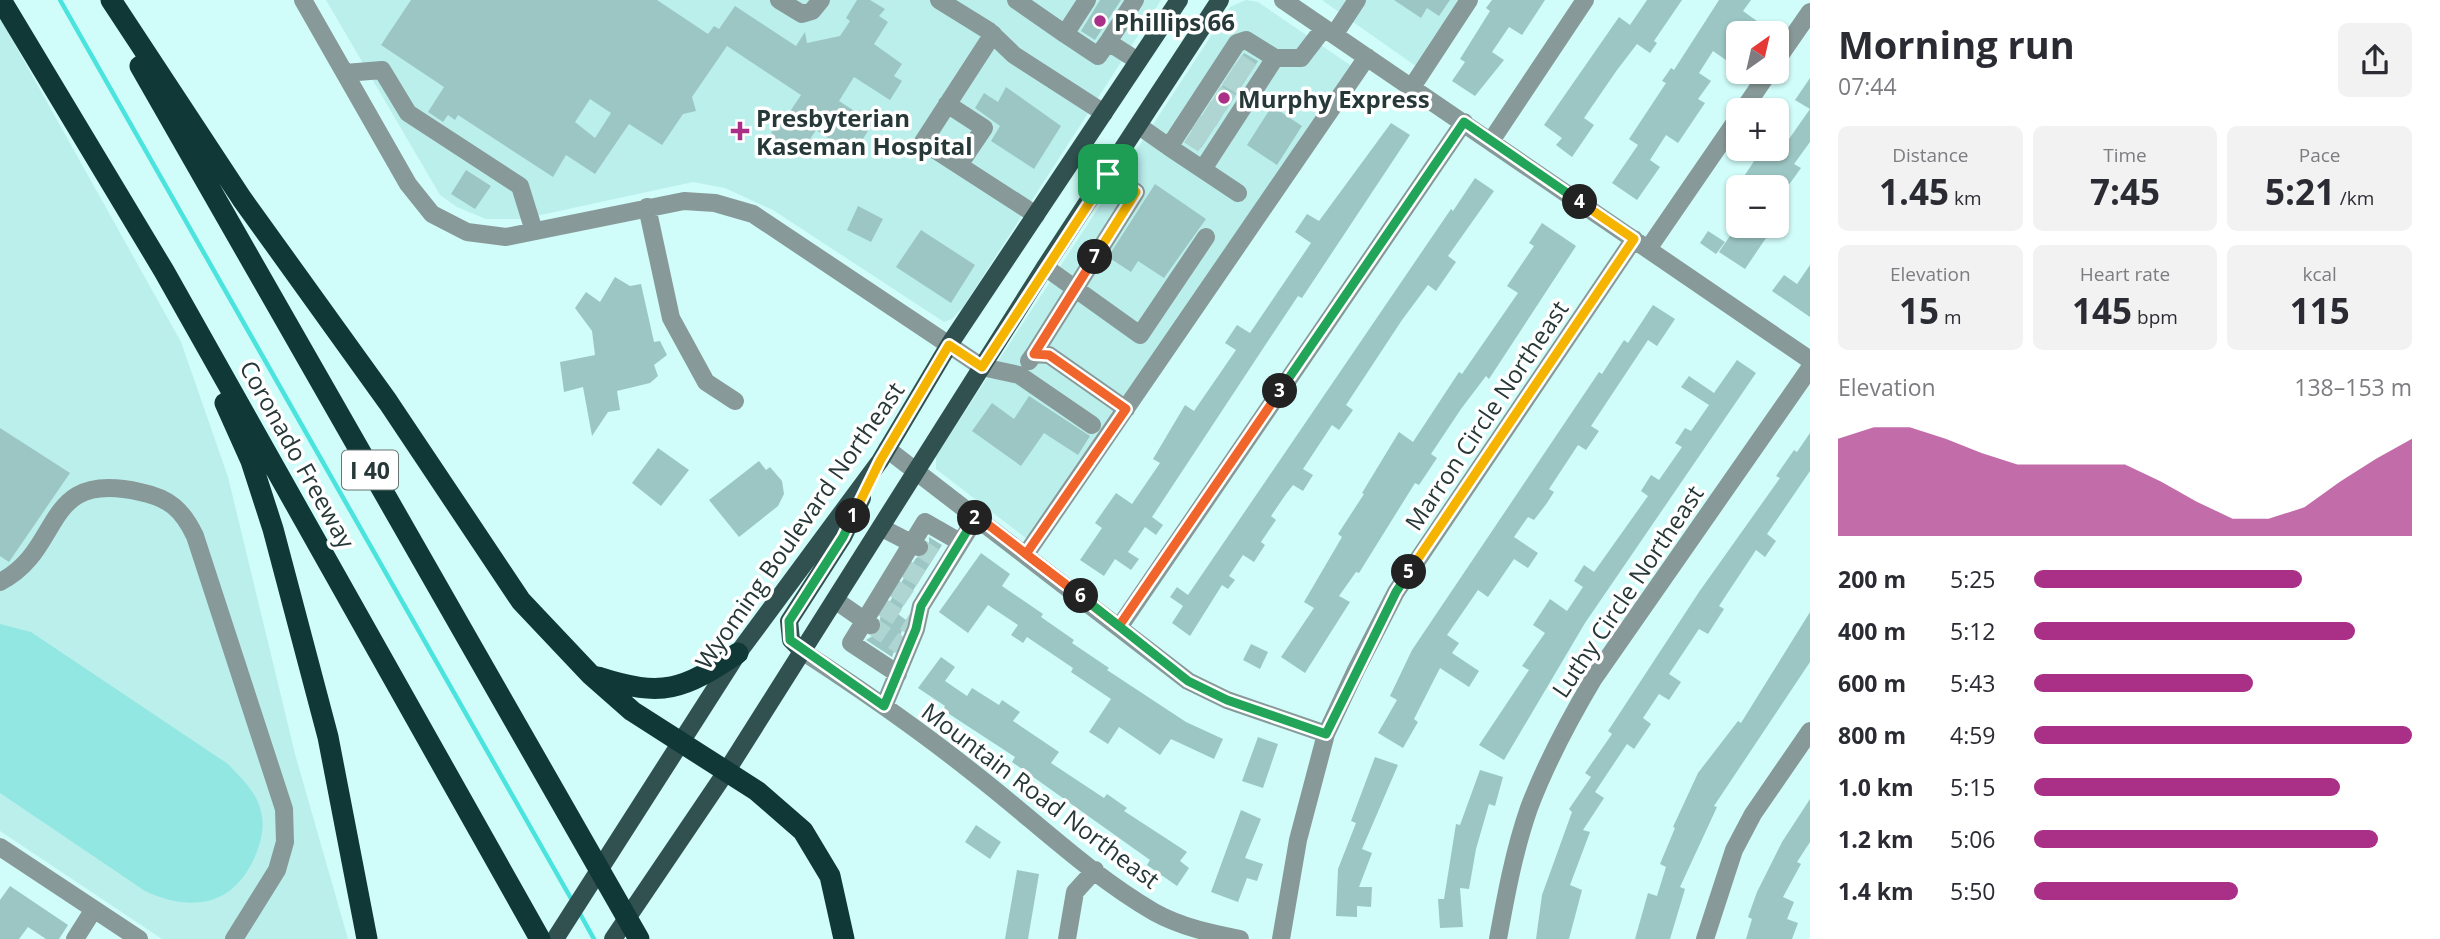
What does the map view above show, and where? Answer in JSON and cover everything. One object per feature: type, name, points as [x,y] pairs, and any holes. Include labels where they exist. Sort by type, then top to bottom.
[{"type":"highway","name":"Coronado Freeway","points":[[1,0],[164,271],[540,939]]},
{"type":"highway","name":"I 40","points":[[102,0],[639,939]]},
{"type":"highway","points":[[111,0],[243,199],[388,402],[521,601],[590,674],[632,711],[757,791],[803,831],[830,876],[844,939]]},
{"type":"highway","points":[[164,271],[251,461],[273,529],[328,737],[366,939]]},
{"type":"highway","points":[[590,674],[627,686],[659,690],[686,685],[738,653]]},
{"type":"main road","name":"Wyoming Boulevard Northeast","points":[[555,939],[738,653],[883,455],[949,345],[1178,0]]},
{"type":"main road","points":[[613,939],[726,772],[1045,267],[1220,0]]},
{"type":"main road","points":[[803,651],[790,640],[789,621],[843,537],[883,455]]},
{"type":"street","points":[[303,0],[408,184],[432,214],[467,232],[506,237],[684,201],[708,202],[753,214],[982,367],[1018,375],[1092,425]]},
{"type":"street","points":[[779,0],[802,14],[812,10],[821,0]]},
{"type":"street","points":[[939,0],[993,34],[1014,55],[1104,113]]},
{"type":"street","points":[[1016,0],[1098,56],[1127,3]]},
{"type":"street","points":[[1065,34],[1087,0]]},
{"type":"street","points":[[1283,0],[1810,360]]},
{"type":"street","points":[[1169,148],[1210,120],[1246,68],[1301,58],[1357,0]]},
{"type":"street","points":[[1412,87],[1469,0]]},
{"type":"street","points":[[1491,141],[1586,0]]},
{"type":"street","points":[[1789,42],[1810,12]]},
{"type":"street","points":[[993,34],[923,142],[1036,215]]},
{"type":"street","points":[[1108,42],[1138,61]]},
{"type":"street","points":[[1026,554],[1367,57]]},
{"type":"street","points":[[1202,169],[1210,120],[1246,68]]},
{"type":"street","points":[[345,73],[382,70],[408,113],[520,186],[534,231]]},
{"type":"street","points":[[947,104],[984,128],[960,166]]},
{"type":"street","points":[[1119,626],[1464,122]]},
{"type":"street","points":[[1139,126],[1238,193]]},
{"type":"street","name":"Marron Circle Northeast","points":[[1281,939],[1298,840],[1326,734],[1396,592],[1641,244],[1726,134]]},
{"type":"street","points":[[1018,375],[1136,192],[1108,174]]},
{"type":"street","points":[[646,207],[671,318],[706,382],[735,401]]},
{"type":"street","points":[[1045,267],[1140,335],[1206,237]]},
{"type":"street","points":[[1034,354],[1049,355],[1126,409]]},
{"type":"street","name":"Luthy Circle Northeast","points":[[1498,939],[1513,862],[1529,809],[1570,718],[1594,678],[1810,368]]},
{"type":"street","points":[[883,455],[918,471],[1188,681],[1227,700],[1326,734]]},
{"type":"street","points":[[0,582],[24,565],[66,503],[78,493],[96,487],[118,487],[162,497],[185,516],[195,536],[284,809],[285,842],[277,870],[234,939]]},
{"type":"street","points":[[898,674],[851,643],[868,623],[879,604],[903,594],[928,553],[960,542],[977,516]]},
{"type":"street","points":[[884,706],[898,674],[904,648],[914,628],[903,594],[928,553],[925,522],[960,542]]},
{"type":"street","points":[[881,527],[928,553]]},
{"type":"street","points":[[835,600],[868,623]]},
{"type":"street","name":"Mountain Road Northeast","points":[[803,651],[860,688],[1095,870],[1154,912],[1196,930],[1240,939]]},
{"type":"street","points":[[1705,939],[1734,850],[1753,814],[1810,731]]},
{"type":"street","points":[[0,848],[139,939]]},
{"type":"street","points":[[1067,939],[1075,892],[1095,870]]},
{"type":"street","points":[[75,939],[94,909]]},
{"type":"shaded area","name":"Presbyterian Kaseman Hospital","points":[[326,0],[1161,0],[963,307],[952,319],[944,322],[773,210],[725,188],[693,182],[522,219],[486,219],[457,207],[440,195]]},
{"type":"shaded area","points":[[1246,0],[1258,2],[1353,67],[1027,539],[936,469],[936,456],[1230,7]]},
{"type":"shaded area","points":[[1322,0],[1476,0],[1427,74]]},
{"type":"shaded area","points":[[0,18],[181,342],[228,477],[295,754],[348,939],[162,939],[0,831]]},
{"type":"shaded area","points":[[0,624],[31,632],[228,764],[243,780],[259,805],[262,828],[256,854],[236,885],[224,894],[195,903],[162,898],[145,891],[0,793]]},
{"type":"building","points":[[411,0],[657,0],[708,34],[714,26],[719,29],[735,6],[796,46],[805,32],[807,43],[840,36],[850,21],[846,18],[857,0],[870,0],[885,9],[879,16],[888,22],[874,44],[902,64],[894,76],[902,81],[890,100],[854,77],[839,101],[873,123],[861,142],[854,137],[846,150],[816,130],[801,153],[794,148],[789,155],[769,143],[774,135],[771,133],[781,116],[785,119],[801,95],[727,46],[692,97],[696,111],[683,114],[662,145],[629,124],[595,174],[566,155],[553,177],[458,115],[455,120],[448,115],[443,122],[428,112],[444,87],[381,45]],"holes":[[[590,99],[611,113],[595,138],[575,122]]]},
{"type":"building","name":"Phillips 66","points":[[1100,0],[1121,0],[1095,40],[1081,31]]},
{"type":"building","points":[[1394,0],[1450,0],[1439,16],[1427,8],[1421,18]]},
{"type":"building","points":[[1492,0],[1545,0],[1522,35],[1509,27],[1492,52],[1504,60],[1475,96],[1452,81],[1465,62],[1460,59],[1490,11],[1486,8]]},
{"type":"building","points":[[1647,0],[1682,0],[1654,41],[1657,43],[1650,53],[1637,44],[1617,70],[1584,118],[1594,125],[1572,157],[1556,145],[1562,138],[1544,125],[1619,17],[1630,25]]},
{"type":"building","points":[[1719,0],[1751,0],[1743,11],[1757,21],[1726,21],[1726,60],[1713,51],[1699,73],[1711,81],[1698,99],[1705,103],[1678,143],[1666,135],[1650,160],[1660,167],[1637,200],[1612,183],[1638,145],[1629,139],[1666,83],[1662,81],[1671,68],[1674,70]]},
{"type":"building","name":"Murphy Express","points":[[1244,53],[1258,61],[1201,148],[1187,139]]},
{"type":"building","points":[[1810,78],[1810,109],[1795,100]]},
{"type":"building","points":[[1006,87],[1061,126],[1034,169],[991,141],[1000,126],[975,108],[984,93],[998,102]]},
{"type":"building","points":[[1272,106],[1302,126],[1277,165],[1247,145]]},
{"type":"building","points":[[1810,109],[1810,142],[1794,164],[1801,168],[1789,185],[1789,175],[1745,175],[1754,161],[1789,161],[1789,139]]},
{"type":"building","points":[[1391,123],[1410,135],[1302,298],[1298,296],[1152,517],[1163,525],[1156,535],[1145,527],[1128,552],[1139,559],[1131,570],[1115,559],[1104,576],[1080,560],[1102,528],[1095,523],[1116,493],[1132,504],[1160,463],[1153,459],[1185,405],[1194,411],[1236,350],[1225,343],[1237,325],[1250,333],[1311,243],[1295,232],[1307,214],[1319,221]]},
{"type":"building","points":[[466,170],[491,186],[475,209],[451,194]]},
{"type":"building","points":[[1475,178],[1494,191],[1448,256],[1456,262],[1436,291],[1428,285],[1402,320],[1346,405],[1353,410],[1339,430],[1332,425],[1303,469],[1313,475],[1303,491],[1293,485],[1271,516],[1276,520],[1261,542],[1265,545],[1254,562],[1243,555],[1229,576],[1235,580],[1228,589],[1222,585],[1190,636],[1172,623],[1183,606],[1170,597],[1177,587],[1188,595],[1451,209],[1453,211]]},
{"type":"building","points":[[1155,184],[1206,219],[1164,278],[1138,261],[1131,272],[1108,257]]},
{"type":"building","points":[[858,206],[883,219],[871,242],[847,230]]},
{"type":"building","points":[[1542,223],[1576,246],[1489,379],[1486,376],[1431,454],[1437,458],[1419,485],[1415,483],[1359,573],[1356,572],[1339,596],[1350,602],[1305,673],[1281,657],[1314,608],[1304,602],[1342,537],[1338,534],[1399,432],[1413,442],[1459,372],[1462,374],[1518,293],[1507,286],[1534,246],[1529,243]]},
{"type":"building","points":[[921,230],[975,265],[951,303],[896,267]]},
{"type":"building","points":[[1708,231],[1725,242],[1716,254],[1700,243]]},
{"type":"building","points":[[1728,238],[1766,238],[1745,269],[1719,252]]},
{"type":"building","points":[[1810,265],[1810,317],[1772,291],[1784,275],[1797,284]]},
{"type":"building","points":[[615,277],[630,286],[641,284],[654,342],[660,341],[667,355],[654,365],[658,376],[650,383],[617,391],[620,410],[608,412],[592,436],[583,387],[564,392],[560,362],[595,355],[592,331],[575,308],[586,292],[600,302]]},
{"type":"building","points":[[1653,305],[1675,319],[1657,346],[1648,340],[1591,426],[1599,431],[1586,450],[1578,445],[1549,489],[1554,492],[1547,503],[1534,520],[1528,517],[1514,537],[1538,553],[1528,568],[1514,559],[1488,597],[1478,590],[1447,635],[1459,643],[1452,653],[1479,671],[1469,687],[1440,668],[1414,719],[1418,722],[1403,748],[1378,733],[1397,700],[1390,696],[1412,650],[1599,372],[1602,374],[1624,340],[1628,343]]},
{"type":"building","points":[[1737,360],[1756,373],[1585,623],[1504,760],[1479,745],[1529,670],[1522,666],[1545,633],[1533,625],[1550,599],[1567,611],[1583,587],[1574,581],[1584,565],[1594,572],[1648,496],[1641,491],[1651,475],[1659,480],[1682,447],[1675,443],[1685,428],[1691,431],[1709,405],[1681,387],[1689,376],[1714,393]]},
{"type":"building","points":[[1029,396],[1090,436],[1078,455],[1044,433],[1021,466],[972,431],[992,403],[1014,419]]},
{"type":"building","points":[[0,428],[70,473],[9,562],[0,556]]},
{"type":"building","points":[[1810,433],[1810,471],[1767,534],[1776,541],[1765,557],[1756,550],[1719,606],[1724,609],[1708,634],[1699,629],[1669,674],[1681,682],[1669,700],[1659,694],[1643,718],[1651,724],[1634,749],[1627,744],[1595,792],[1604,798],[1583,830],[1590,832],[1570,885],[1582,890],[1569,939],[1536,939],[1542,895],[1572,812],[1569,809],[1591,777],[1585,773],[1612,734],[1608,731],[1699,592],[1780,478],[1776,476],[1794,450],[1797,452]]},
{"type":"building","points":[[658,448],[689,470],[661,506],[632,483]]},
{"type":"building","points":[[759,461],[766,470],[770,467],[782,481],[784,494],[778,506],[739,537],[709,500]]},
{"type":"building","points":[[929,537],[942,545],[898,614],[906,620],[892,657],[866,640],[881,631],[880,618],[916,558],[929,553]]},
{"type":"building","points":[[981,553],[1010,574],[1002,586],[1043,614],[1041,617],[1074,640],[1072,643],[1109,668],[1107,670],[1186,722],[1223,739],[1214,759],[1171,739],[1160,755],[1119,727],[1108,744],[1089,732],[1111,699],[1071,672],[1073,668],[1027,637],[1023,643],[1011,635],[1018,625],[988,605],[968,633],[939,612]]},
{"type":"building","points":[[1810,612],[1810,662],[1714,806],[1717,807],[1680,887],[1685,889],[1670,939],[1635,939],[1648,893],[1657,896],[1666,867],[1660,864],[1675,828],[1673,827],[1698,773],[1738,721],[1741,723]]},
{"type":"building","points":[[1251,644],[1268,652],[1260,669],[1243,660]]},
{"type":"building","points":[[941,657],[955,667],[945,681],[967,696],[972,688],[999,705],[1002,700],[1020,712],[1013,721],[1059,752],[1051,763],[1104,798],[1107,794],[1127,808],[1124,811],[1187,852],[1180,861],[1189,868],[1177,886],[1147,865],[1150,860],[1012,762],[1015,757],[943,710],[945,706],[918,688]]},
{"type":"building","points":[[1258,737],[1278,744],[1263,788],[1242,781]]},
{"type":"building","points":[[1375,757],[1398,765],[1362,849],[1372,853],[1359,887],[1372,887],[1371,907],[1357,906],[1357,917],[1336,916],[1338,869],[1356,823],[1351,821]]},
{"type":"building","points":[[1480,770],[1503,777],[1495,806],[1489,804],[1476,849],[1469,889],[1460,888],[1463,927],[1440,928],[1438,899],[1444,899],[1456,824],[1460,825]]},
{"type":"building","points":[[1810,799],[1810,842],[1797,862],[1801,864],[1783,897],[1794,902],[1787,919],[1798,923],[1792,939],[1746,939],[1752,919],[1748,917],[1757,892],[1782,842]]},
{"type":"building","points":[[1241,810],[1261,819],[1245,858],[1263,864],[1257,881],[1247,878],[1238,902],[1211,892]]},
{"type":"building","points":[[976,825],[1001,842],[990,859],[965,842]]},
{"type":"building","points":[[1017,870],[1039,874],[1028,939],[1005,939]]},
{"type":"building","points":[[10,886],[68,925],[59,939],[46,939],[28,927],[19,939],[0,939],[0,900]]},
{"type":"waterway","points":[[60,0],[573,902]]},
{"type":"waterway","points":[[579,912],[594,939]]},
{"type":"tunnel","points":[[1237,62],[1251,72]]},
{"type":"tunnel","points":[[1227,77],[1241,86]]},
{"type":"tunnel","points":[[1216,94],[1231,103]]},
{"type":"tunnel","points":[[1206,109],[1221,118]]},
{"type":"tunnel","points":[[1196,123],[1211,133]]},
{"type":"tunnel","points":[[1189,135],[1203,144]]},
{"type":"tunnel","points":[[919,547],[934,557]]},
{"type":"tunnel","points":[[906,569],[921,578]]},
{"type":"tunnel","points":[[894,588],[909,598]]},
{"type":"tunnel","points":[[882,607],[913,627]]},
{"type":"tunnel","points":[[871,625],[901,646]]},
{"type":"place","name":"Phillips 66","points":[[1100,21]]},
{"type":"place","name":"Murphy Express","points":[[1224,98]]},
{"type":"place","name":"Presbyterian Kaseman Hospital","points":[[740,131]]},
{"type":"route","points":[[1108,174],[982,367],[949,345],[880,461],[843,537],[789,621],[790,640],[884,706],[916,629],[921,606],[977,516],[1119,626],[1464,122],[1634,239],[1396,592],[1326,734],[1227,700],[1188,681],[1026,554],[1033,545],[1126,409],[1049,355],[1034,354],[1136,192],[1108,174]]}]
